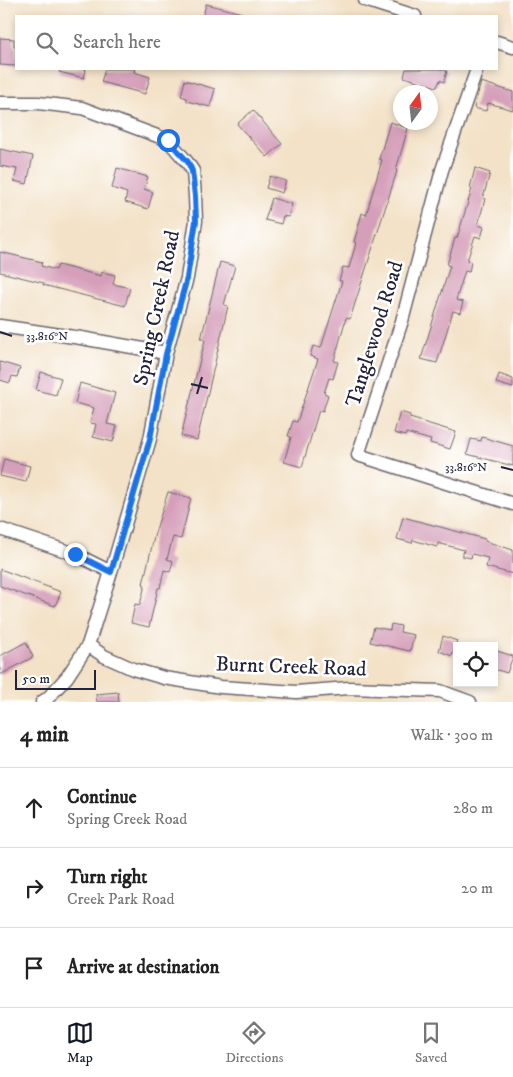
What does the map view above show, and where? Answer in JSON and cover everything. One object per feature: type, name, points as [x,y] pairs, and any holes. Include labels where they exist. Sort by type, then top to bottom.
[{"type":"street","points":[[364,0],[412,15]]},
{"type":"street","points":[[498,42],[513,47]]},
{"type":"street","name":"Tanglewood Road","points":[[477,70],[442,170],[402,321],[358,455],[513,504]]},
{"type":"street","name":"Spring Creek Road","points":[[0,103],[38,103],[82,108],[168,140],[188,162],[192,171],[195,196],[196,221],[187,278],[166,354],[150,439],[111,572],[88,644],[67,677],[42,702]]},
{"type":"street","points":[[0,326],[81,338],[166,354]]},
{"type":"street","points":[[0,529],[75,554],[111,572]]},
{"type":"street","name":"Burnt Creek Road","points":[[88,644],[104,656],[133,669],[164,678],[211,686],[296,692],[349,688],[440,691],[470,702]]},
{"type":"building","points":[[206,4],[242,13],[241,15],[203,15]]},
{"type":"building","points":[[0,38],[14,39],[15,66],[0,65]]},
{"type":"building","points":[[60,70],[86,70],[84,78],[59,72]]},
{"type":"building","points":[[105,70],[135,70],[134,72],[150,77],[145,94],[101,82]]},
{"type":"building","points":[[406,70],[447,71],[444,82],[440,80],[438,85],[430,85],[404,77]]},
{"type":"building","points":[[185,80],[215,89],[210,107],[187,101],[187,98],[181,96]]},
{"type":"building","points":[[481,82],[513,92],[513,110],[488,103],[486,111],[474,108]]},
{"type":"building","points":[[253,110],[282,144],[267,157],[237,124]]},
{"type":"building","points":[[390,122],[393,123],[393,130],[407,130],[397,171],[350,319],[346,318],[334,361],[338,362],[333,379],[329,378],[324,393],[328,395],[323,411],[319,410],[302,467],[284,462],[291,437],[288,436],[293,421],[297,422],[318,359],[310,356],[313,346],[321,348],[342,281],[339,281],[343,267],[349,268],[362,213],[366,215],[382,160],[379,159]]},
{"type":"building","points":[[0,149],[33,156],[27,184],[14,181],[17,169],[0,166]]},
{"type":"building","points":[[117,168],[148,177],[144,189],[153,192],[148,209],[125,202],[127,193],[112,188]]},
{"type":"building","points":[[475,168],[490,173],[478,225],[484,227],[481,238],[475,236],[467,261],[471,262],[469,272],[465,271],[456,300],[463,302],[460,313],[453,311],[437,363],[421,359],[450,266],[447,265],[455,238],[457,238],[472,189],[470,188]]},
{"type":"building","points":[[270,176],[286,181],[282,193],[266,188]]},
{"type":"building","points":[[272,198],[292,204],[288,217],[283,216],[281,224],[265,220]]},
{"type":"building","points":[[0,252],[42,262],[41,266],[56,270],[58,265],[101,276],[102,272],[115,275],[113,284],[130,288],[125,306],[0,272]]},
{"type":"building","points":[[220,262],[235,266],[224,305],[228,306],[197,440],[181,436],[205,340],[201,339]]},
{"type":"building","points":[[0,362],[20,368],[17,377],[12,376],[10,383],[0,380]]},
{"type":"building","points":[[41,372],[61,378],[56,395],[36,390]]},
{"type":"building","points":[[499,374],[513,379],[513,388],[496,383]]},
{"type":"building","points":[[80,383],[115,393],[107,424],[117,426],[113,442],[93,437],[96,424],[90,423],[94,408],[75,403]]},
{"type":"building","points":[[400,412],[410,415],[410,418],[456,432],[450,449],[430,443],[431,440],[406,433],[405,436],[394,433]]},
{"type":"building","points":[[482,437],[513,446],[513,466],[467,454],[471,439],[481,441]]},
{"type":"building","points":[[4,459],[30,466],[26,482],[0,476]]},
{"type":"building","points":[[168,492],[191,498],[181,539],[173,537],[167,559],[173,561],[170,572],[164,570],[149,627],[131,623],[135,604],[140,605],[155,533]]},
{"type":"building","points":[[403,517],[485,539],[485,541],[513,550],[513,574],[486,567],[488,558],[472,554],[471,558],[462,556],[464,550],[438,543],[437,547],[413,540],[412,543],[397,539]]},
{"type":"building","points":[[0,569],[61,592],[55,606],[0,586]]},
{"type":"building","points":[[391,624],[401,626],[400,632],[414,635],[410,651],[370,642],[374,627],[390,630]]},
{"type":"building","points":[[443,636],[457,641],[453,642],[452,656],[439,651]]},
{"type":"building","points":[[26,642],[33,657],[0,675],[0,656]]},
{"type":"building","points":[[498,651],[513,656],[507,673],[498,670]]},
{"type":"building","points":[[118,692],[119,702],[97,702],[96,694]]},
{"type":"route","points":[[75,554],[111,572],[150,439],[166,354],[187,278],[196,221],[192,171],[188,162],[168,140]]}]
